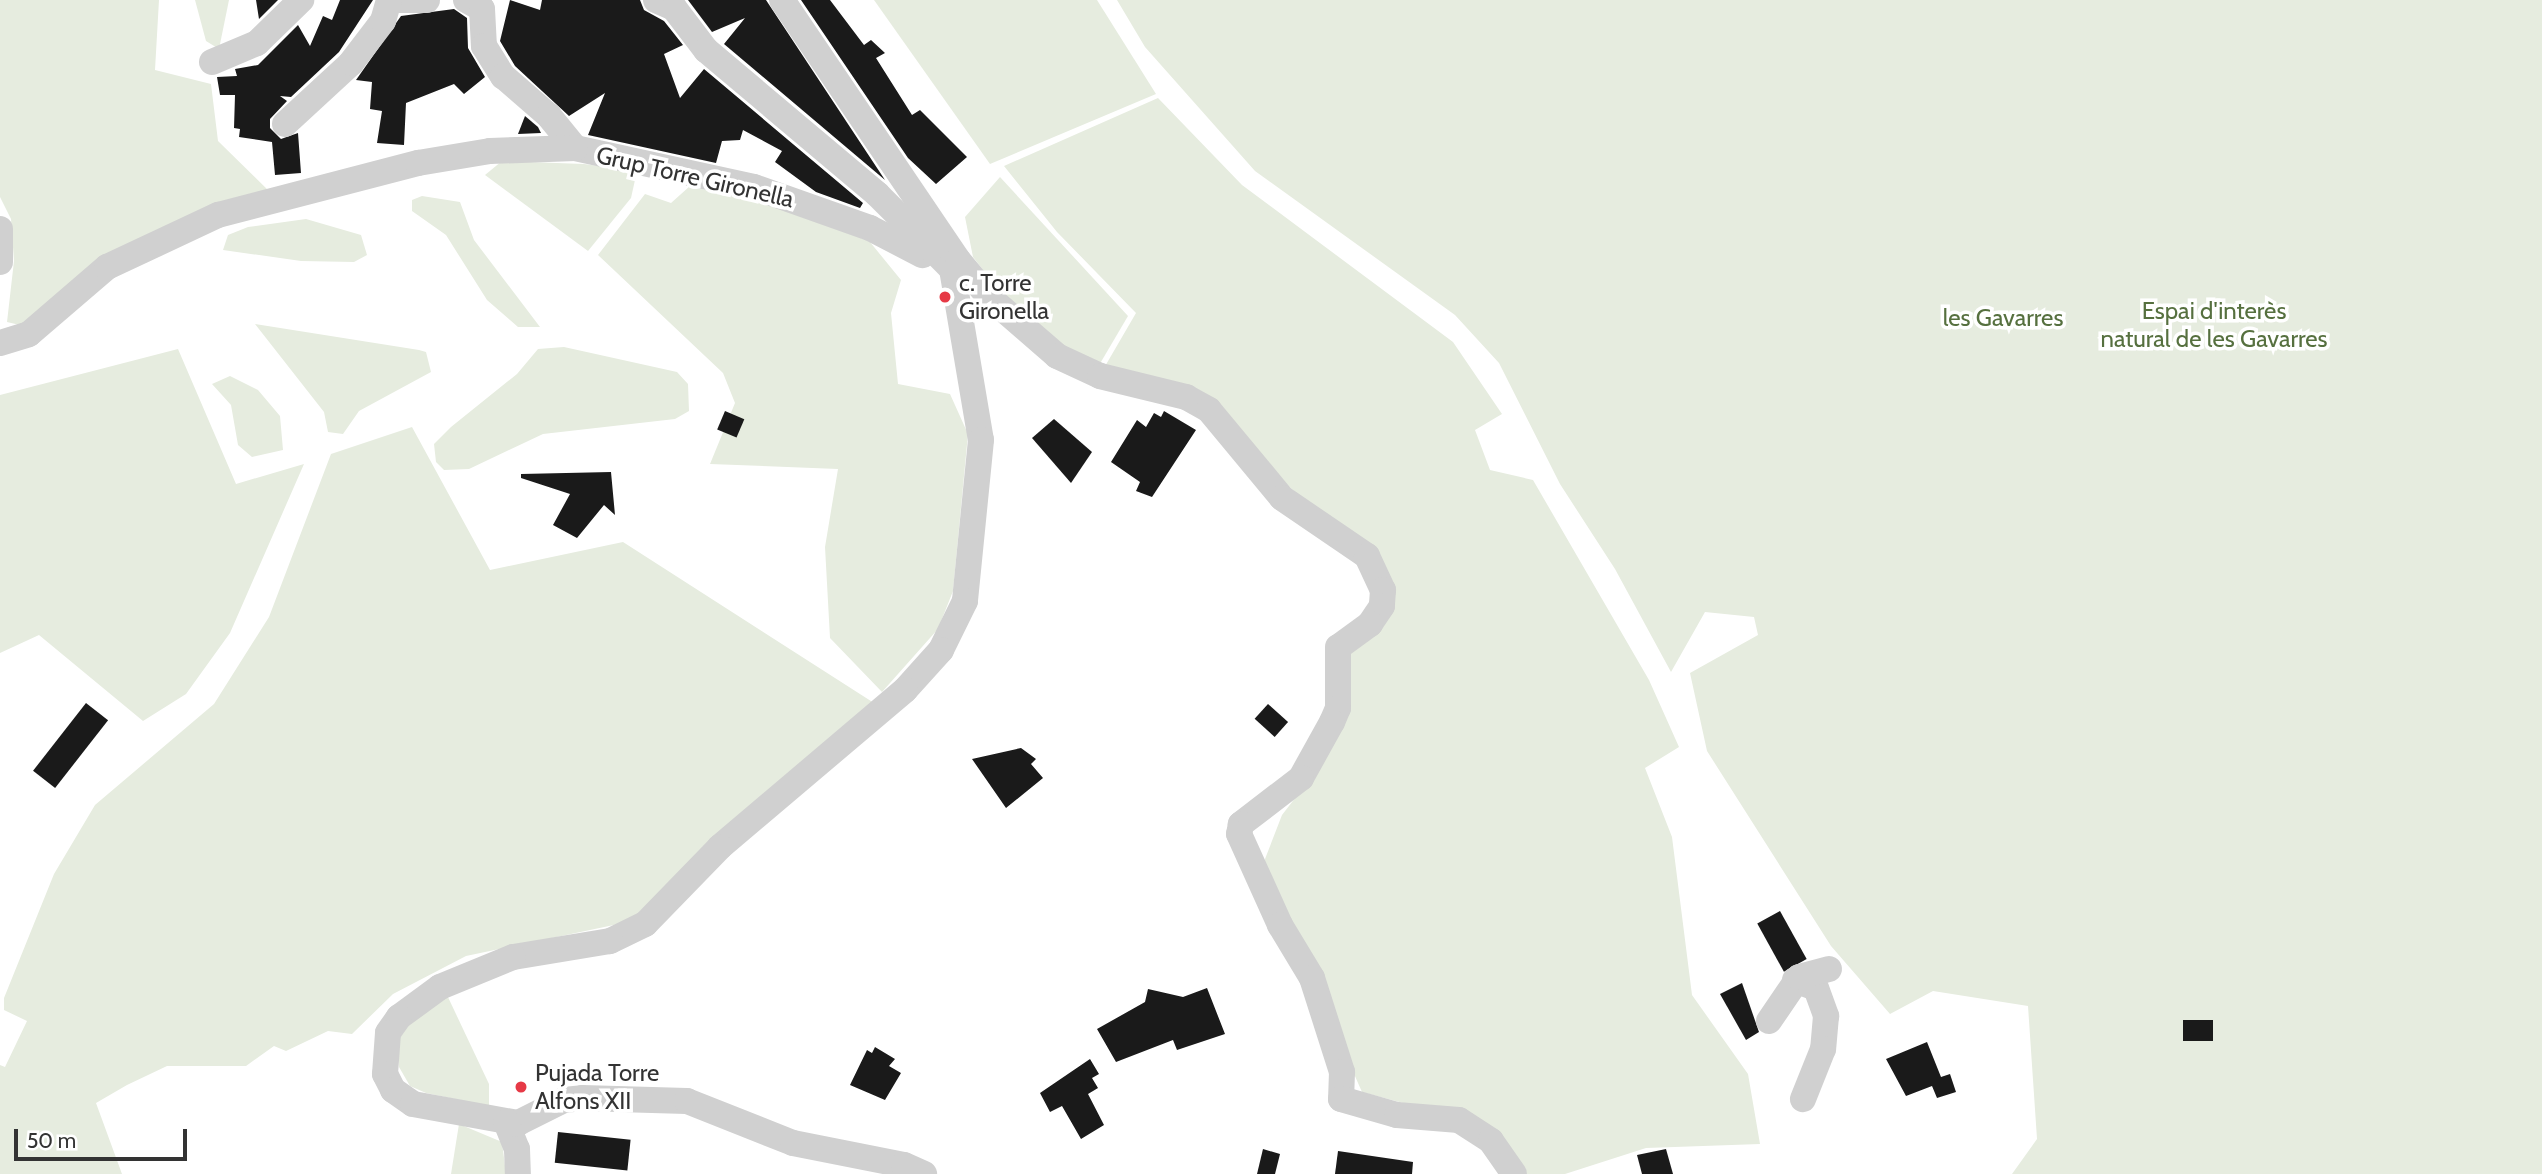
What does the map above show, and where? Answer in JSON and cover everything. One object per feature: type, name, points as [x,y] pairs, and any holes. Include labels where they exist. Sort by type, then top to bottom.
[{"type":"street","points":[[212,62],[257,43],[301,0]]},
{"type":"street","points":[[285,124],[351,63],[383,22],[389,0]]},
{"type":"street","points":[[395,0],[427,0]]},
{"type":"street","name":"Grup Torre Gironella","points":[[466,0],[482,9],[484,46],[503,76],[549,116],[575,148],[809,204],[955,265]]},
{"type":"street","points":[[656,0],[674,8],[706,50],[877,194],[1057,356],[1100,376],[1186,397],[1209,410],[1282,498],[1367,556],[1383,590],[1382,606],[1370,624],[1339,648],[1338,708],[1332,722],[1301,778],[1241,824],[1239,834],[1312,978],[1342,1072],[1341,1099],[1397,1115],[1459,1120],[1490,1141],[1514,1174]]},
{"type":"street","points":[[782,0],[955,265],[981,440],[971,560],[956,625],[896,698],[729,840],[634,933],[513,957],[440,987],[399,1017],[382,1061],[393,1090],[413,1104],[518,1123],[564,1100],[582,1098],[687,1101],[793,1143],[904,1165],[924,1174]]},
{"type":"street","points":[[0,343],[29,334],[107,267],[218,215],[418,163],[490,151],[575,148]]},
{"type":"street","points":[[0,229],[0,262]]},
{"type":"street","points":[[1769,1021],[1795,980],[1829,968]]},
{"type":"street","points":[[1795,980],[1816,988],[1826,1016],[1823,1049],[1803,1099]]},
{"type":"street","points":[[506,1122],[517,1149],[518,1174]]},
{"type":"green space","points":[[0,0],[159,0],[155,70],[211,84],[218,141],[272,194],[170,227],[24,326],[7,322],[14,261],[11,219],[0,197]]},
{"type":"green space","points":[[195,0],[229,0],[219,49],[206,41]]},
{"type":"green space","points":[[874,0],[1097,0],[1156,94],[990,164]]},
{"type":"green space","name":"Espai d'interès natural de les Gavarres","points":[[1117,0],[2542,0],[2542,1174],[2012,1174],[2037,1139],[2028,1006],[1933,991],[1890,1014],[1831,946],[1707,751],[1690,673],[1758,635],[1754,617],[1705,612],[1671,672],[1615,569],[1560,484],[1499,363],[1455,315],[1255,171],[1145,47]]},
{"type":"green space","points":[[1158,98],[1242,185],[1453,342],[1502,414],[1475,430],[1490,470],[1533,480],[1649,680],[1679,747],[1645,768],[1672,837],[1692,995],[1748,1074],[1760,1144],[1646,1148],[1565,1174],[1524,1174],[1433,1111],[1362,1092],[1265,872],[1265,859],[1282,815],[1306,784],[1343,657],[1391,593],[1322,516],[1229,433],[1104,368],[1136,313],[1057,232],[1004,166]]},
{"type":"green space","points":[[502,161],[584,164],[637,171],[631,198],[588,251],[485,175]]},
{"type":"green space","points":[[1000,177],[1128,316],[1098,367],[1071,356],[998,289],[973,257],[965,217]]},
{"type":"green space","points":[[690,186],[811,216],[870,242],[901,280],[891,313],[898,384],[950,394],[968,434],[953,591],[938,629],[882,692],[830,638],[825,547],[838,469],[710,464],[735,403],[723,373],[598,255],[645,194],[671,203]]},
{"type":"green space","points":[[422,196],[460,202],[474,240],[540,327],[518,327],[487,300],[446,235],[412,211],[412,200]]},
{"type":"green space","points":[[306,219],[361,235],[367,255],[354,262],[301,261],[223,250],[228,235],[248,227]]},
{"type":"green space","points":[[255,324],[419,350],[426,352],[431,372],[359,411],[343,434],[328,432],[324,412]]},
{"type":"green space","points":[[564,347],[677,372],[688,384],[689,411],[675,419],[543,434],[469,469],[444,470],[436,462],[434,444],[451,427],[517,374],[538,349]]},
{"type":"green space","points":[[178,349],[236,484],[304,464],[230,633],[186,694],[143,721],[39,635],[0,653],[0,395]]},
{"type":"green space","points":[[230,376],[258,390],[280,416],[283,450],[252,457],[238,445],[231,405],[212,384]]},
{"type":"green space","points":[[412,427],[490,570],[623,542],[874,703],[628,922],[466,956],[393,994],[352,1034],[328,1031],[286,1051],[274,1046],[246,1066],[167,1066],[127,1085],[96,1103],[122,1174],[0,1174],[0,1065],[5,1067],[27,1021],[4,1010],[4,998],[54,874],[95,805],[214,704],[269,617],[331,454]]},
{"type":"green space","points":[[447,995],[489,1084],[489,1106],[426,1093],[410,1086],[399,1067],[398,1041],[414,1015]]},
{"type":"green space","points":[[459,1124],[502,1142],[506,1174],[451,1174]]},
{"type":"building","points":[[256,0],[278,0],[259,19]]},
{"type":"building","points":[[340,0],[373,0],[339,52],[291,97],[280,96],[287,101],[270,119],[270,128],[281,139],[298,133],[301,173],[275,175],[272,142],[239,137],[240,129],[234,128],[235,95],[220,95],[217,77],[237,76],[235,69],[258,65],[298,25],[310,46],[323,16],[332,20]]},
{"type":"building","points":[[510,0],[540,10],[542,0],[640,0],[644,10],[664,21],[683,45],[664,54],[680,98],[704,69],[863,203],[860,208],[816,192],[775,162],[782,151],[743,130],[740,140],[722,141],[716,163],[588,135],[605,93],[569,116],[515,66],[500,41]]},
{"type":"building","points":[[688,0],[766,0],[885,180],[724,44],[745,18],[712,32]]},
{"type":"building","points":[[801,0],[830,0],[864,45],[871,40],[885,53],[876,58],[912,115],[920,110],[967,157],[936,184],[908,158]]},
{"type":"building","points":[[454,9],[467,18],[468,48],[485,77],[464,94],[454,84],[406,103],[404,145],[377,143],[382,111],[370,109],[372,82],[356,80],[401,16]]},
{"type":"building","points":[[525,116],[538,127],[541,133],[518,134]]},
{"type":"building","points":[[725,411],[744,419],[737,438],[717,429]]},
{"type":"building","points":[[1164,411],[1196,430],[1152,497],[1136,491],[1140,482],[1111,462],[1137,420],[1146,427],[1154,413],[1161,417]]},
{"type":"building","points":[[1054,419],[1092,452],[1071,483],[1032,438]]},
{"type":"building","points":[[611,472],[615,515],[604,505],[577,538],[553,525],[570,494],[521,478],[521,474]]},
{"type":"building","points":[[86,703],[108,720],[55,788],[33,771]]},
{"type":"building","points":[[1268,704],[1288,722],[1275,737],[1255,719]]},
{"type":"building","points":[[1021,748],[1036,759],[1031,764],[1043,778],[1006,808],[972,759]]},
{"type":"building","points":[[1780,911],[1807,959],[1784,972],[1757,924]]},
{"type":"building","points":[[1742,983],[1759,1032],[1746,1040],[1720,994]]},
{"type":"building","points":[[1207,988],[1225,1034],[1177,1050],[1173,1040],[1116,1062],[1097,1029],[1145,1002],[1148,989],[1183,997]]},
{"type":"building","points":[[2183,1020],[2213,1020],[2213,1041],[2183,1041]]},
{"type":"building","points":[[1927,1042],[1941,1077],[1950,1074],[1956,1092],[1937,1098],[1932,1086],[1906,1096],[1886,1059]]},
{"type":"building","points":[[875,1047],[895,1059],[889,1066],[901,1073],[885,1100],[850,1085],[867,1050],[872,1053]]},
{"type":"building","points":[[1090,1059],[1099,1074],[1092,1078],[1098,1088],[1088,1094],[1104,1125],[1081,1139],[1062,1106],[1050,1112],[1040,1093]]},
{"type":"building","points":[[558,1132],[631,1140],[627,1170],[555,1163]]},
{"type":"building","points":[[1263,1149],[1280,1154],[1275,1174],[1257,1174]]},
{"type":"building","points":[[1666,1149],[1673,1174],[1642,1174],[1637,1155]]},
{"type":"building","points":[[1338,1151],[1413,1162],[1412,1174],[1335,1174]]},
{"type":"place","name":"c. Torre Gironella","points":[[945,297]]},
{"type":"place","name":"Pujada Torre Alfons XII","points":[[521,1087]]},
{"type":"park label","name":"les Gavarres","points":[[2003,318]]}]
